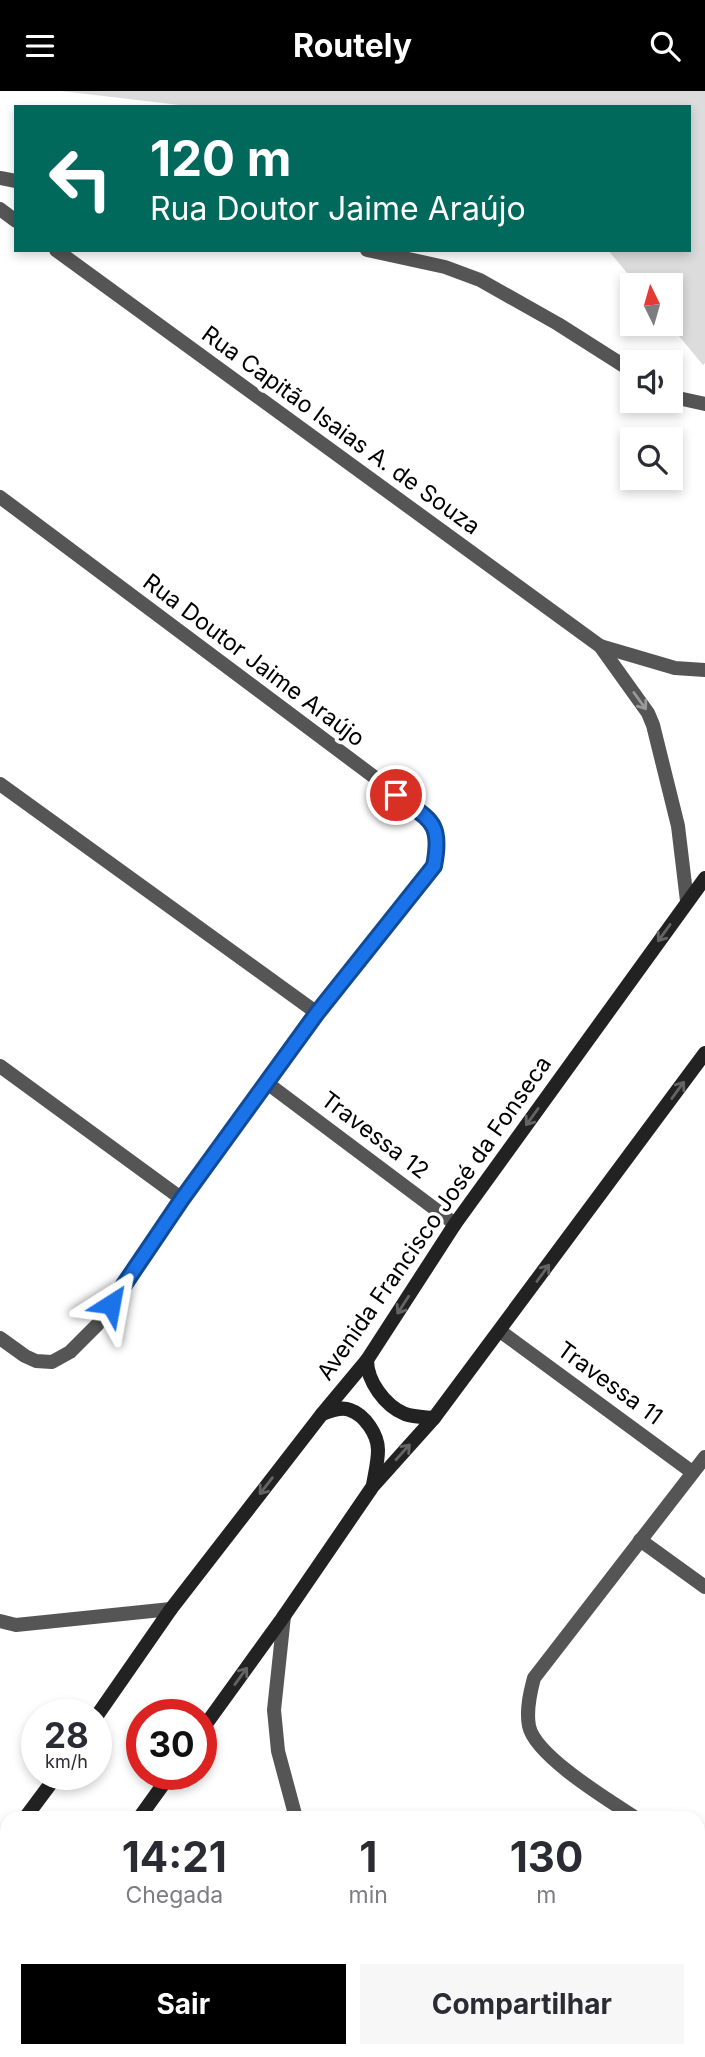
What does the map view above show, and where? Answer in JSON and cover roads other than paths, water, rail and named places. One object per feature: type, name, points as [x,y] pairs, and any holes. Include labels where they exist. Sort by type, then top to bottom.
[{"type":"main road","name":"Avenida Francisco José da Fonseca","points":[[108,1699],[171,1609],[367,1360],[455,1224],[705,878]]},
{"type":"main road","points":[[217,1709],[373,1486],[434,1418],[705,1053]]},
{"type":"main road","points":[[367,1360],[368,1370],[376,1388],[394,1408],[407,1415],[434,1418]]},
{"type":"main road","points":[[322,1414],[334,1409],[349,1409],[373,1431],[378,1448],[373,1486]]},
{"type":"main road","points":[[30,1811],[46,1790]]},
{"type":"main road","points":[[144,1811],[159,1790]]},
{"type":"street","name":"Rua Capitão Isaias A. de Souza","points":[[60,252],[600,646],[648,713],[653,725],[678,826],[687,901]]},
{"type":"street","points":[[376,252],[445,267],[480,280],[558,324],[620,363]]},
{"type":"street","points":[[683,399],[705,404]]},
{"type":"street","name":"Rua Doutor Jaime Araújo","points":[[0,497],[425,815],[438,837],[434,866],[317,1013],[182,1199],[96,1325],[70,1352],[52,1361],[36,1361],[0,1338]]},
{"type":"street","name":"Rua Capitão Isaias A. de Souza","points":[[600,646],[675,668],[705,670]]},
{"type":"street","points":[[0,784],[317,1013]]},
{"type":"street","points":[[0,1066],[182,1199]]},
{"type":"street","name":"Travessa 12","points":[[267,1083],[455,1224]]},
{"type":"street","name":"Travessa 11","points":[[500,1331],[692,1472]]},
{"type":"street","points":[[626,1811],[588,1786],[537,1745],[529,1728],[530,1693],[534,1678],[705,1457]]},
{"type":"street","points":[[640,1540],[705,1587]]},
{"type":"street","points":[[0,1621],[16,1625],[171,1609]]},
{"type":"street","points":[[284,1616],[274,1710],[278,1751],[294,1811]]}]
